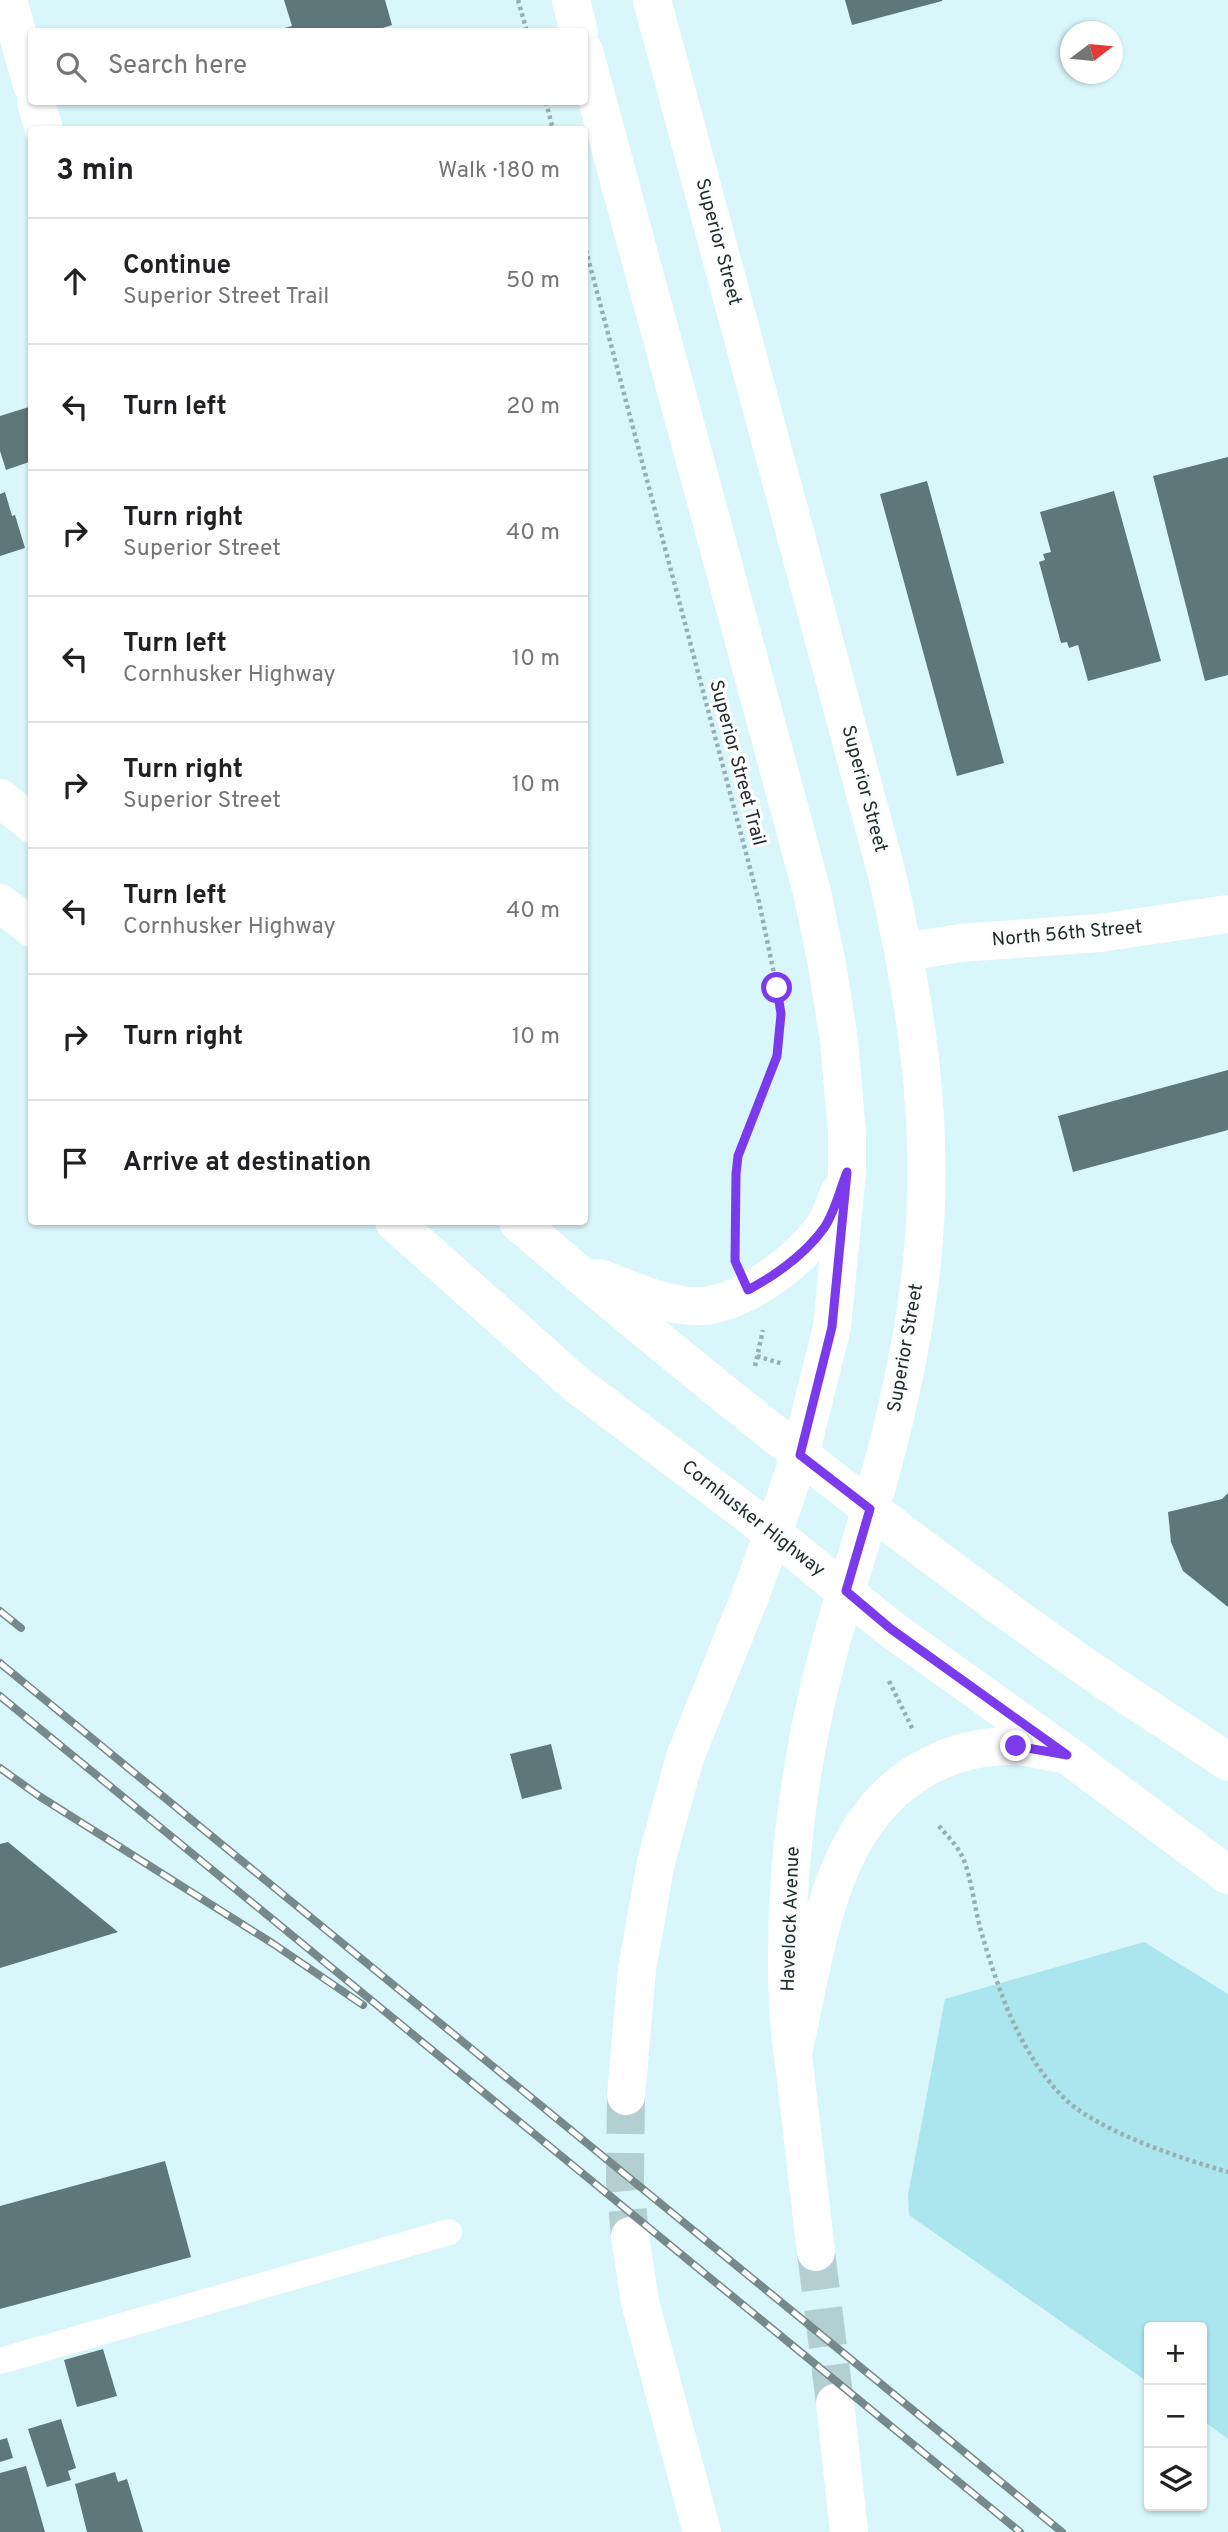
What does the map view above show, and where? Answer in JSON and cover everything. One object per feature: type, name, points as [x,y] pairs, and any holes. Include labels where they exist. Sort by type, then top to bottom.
[{"type":"main road","points":[[8,0],[28,71]]},
{"type":"main road","points":[[571,0],[578,28]]},
{"type":"main road","name":"Superior Street","points":[[652,0],[876,831],[905,952],[925,1108],[927,1182],[923,1251],[903,1380],[846,1591]]},
{"type":"main road","points":[[588,66],[812,892],[839,1041],[847,1133],[847,1172],[832,1327],[800,1455],[751,1594],[685,1757],[656,1862],[637,1969],[626,2096]]},
{"type":"main road","points":[[37,105],[43,126]]},
{"type":"main road","points":[[0,798],[28,821]]},
{"type":"main road","points":[[0,903],[28,925]]},
{"type":"main road","name":"North 56th Street","points":[[905,952],[960,943],[1099,933],[1228,914]]},
{"type":"main road","points":[[572,1268],[672,1303],[694,1307],[722,1302],[757,1306],[785,1267],[825,1226],[847,1172]]},
{"type":"main road","name":"Cornhusker Highway","points":[[397,1225],[576,1384],[773,1533],[891,1629],[1228,1875]]},
{"type":"main road","points":[[522,1225],[800,1455],[870,1509],[1062,1651],[1228,1762]]},
{"type":"main road","name":"Havelock Avenue","points":[[816,2252],[788,2006],[788,1921],[803,1764],[831,1639],[846,1591]]},
{"type":"main road","points":[[793,2052],[807,1996],[814,1950],[847,1852],[869,1815],[892,1790],[920,1769],[949,1757],[983,1749],[1016,1746],[1067,1755]]},
{"type":"main road","points":[[630,2236],[640,2302],[702,2532]]},
{"type":"main road","points":[[835,2403],[849,2532]]},
{"type":"lane","points":[[0,2361],[449,2232]]},
{"type":"path","points":[[518,0],[526,28]]},
{"type":"path","points":[[547,105],[552,126]]},
{"type":"path","name":"Superior Street Trail","points":[[588,258],[755,889],[777,988],[781,1014],[777,1056],[738,1156],[736,1174],[735,1261],[757,1306]]},
{"type":"path","points":[[754,1369],[757,1306]]},
{"type":"path","points":[[886,1674],[918,1741]]},
{"type":"path","points":[[939,1826],[962,1855],[982,1936],[1009,2016],[1034,2060],[1065,2098],[1112,2130],[1228,2172]]},
{"type":"shaded area","points":[[1144,1942],[1228,1994],[1228,2439],[1207,2424],[1207,2322],[1144,2322],[1144,2380],[909,2215],[908,2195],[945,1999]]},
{"type":"building","points":[[284,0],[385,0],[392,25],[383,28],[285,28],[292,26]]},
{"type":"building","points":[[845,0],[942,0],[942,1],[852,25]]},
{"type":"building","points":[[28,407],[28,462],[6,470],[0,451],[0,416]]},
{"type":"building","points":[[1228,457],[1228,675],[1205,681],[1153,476]]},
{"type":"building","points":[[927,481],[1004,763],[957,776],[880,494]]},
{"type":"building","points":[[1114,491],[1161,661],[1088,681],[1078,645],[1069,648],[1067,642],[1061,643],[1039,562],[1045,560],[1043,554],[1051,552],[1040,512]]},
{"type":"building","points":[[5,492],[25,548],[0,556],[0,494]]},
{"type":"building","points":[[1228,1070],[1228,1130],[1073,1172],[1058,1116]]},
{"type":"building","points":[[1228,1493],[1228,1607],[1183,1571],[1171,1542],[1168,1512],[1222,1499]]},
{"type":"building","points":[[551,1744],[562,1789],[522,1799],[510,1754]]},
{"type":"building","points":[[8,1842],[118,1932],[0,1968],[0,1844]]},
{"type":"building","points":[[165,2161],[191,2257],[0,2309],[0,2206]]},
{"type":"building","points":[[103,2349],[117,2396],[77,2407],[64,2360]]},
{"type":"building","points":[[61,2419],[76,2468],[68,2471],[71,2480],[47,2487],[28,2429]]},
{"type":"building","points":[[7,2438],[13,2458],[0,2462],[0,2440]]},
{"type":"building","points":[[26,2466],[45,2532],[0,2532],[0,2473]]},
{"type":"building","points":[[115,2472],[118,2482],[127,2479],[143,2532],[87,2532],[75,2484]]},
{"type":"tunnel","points":[[626,2096],[625,2182],[630,2236]]},
{"type":"tunnel","points":[[816,2252],[835,2403]]},
{"type":"railway","points":[[0,1611],[21,1628]]},
{"type":"railway","points":[[0,1663],[1062,2532]]},
{"type":"railway","points":[[0,1696],[1020,2532]]},
{"type":"railway","points":[[0,1768],[39,1796],[272,1943],[363,2005]]},
{"type":"route","points":[[777,988],[781,1014],[777,1056],[738,1156],[735,1261],[748,1290],[785,1267],[825,1226],[847,1172],[840,1267],[832,1327],[800,1455],[870,1509],[846,1591],[891,1629],[1067,1755],[1016,1746]]}]
